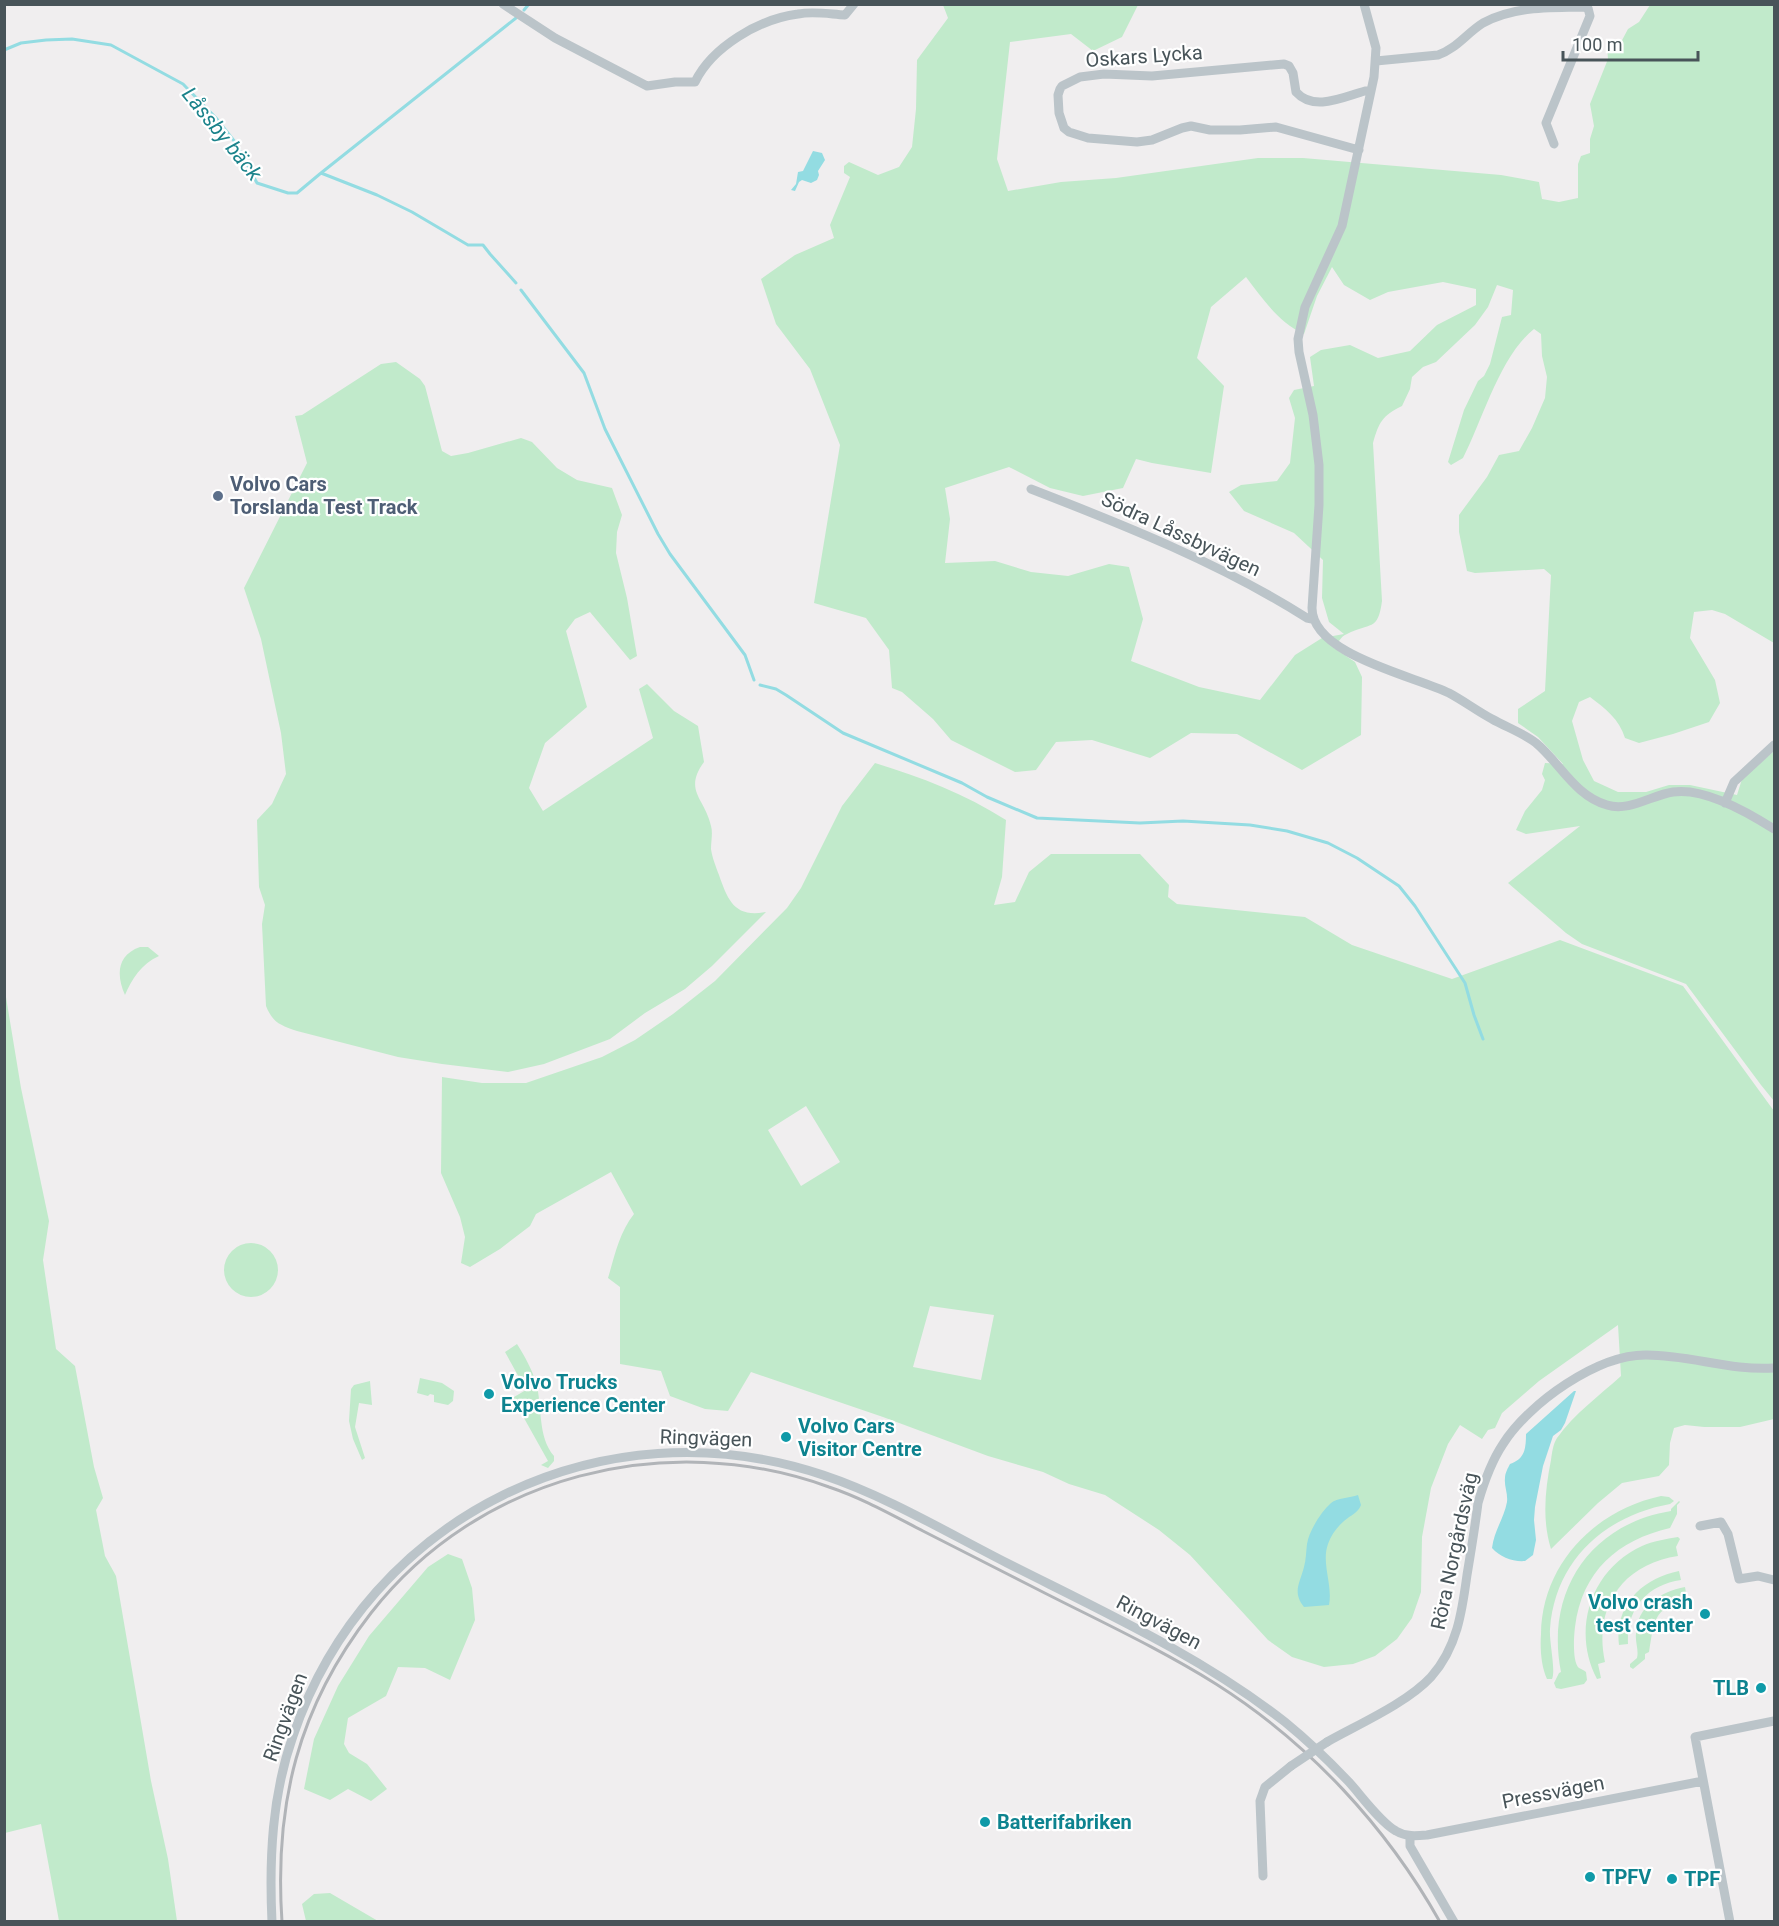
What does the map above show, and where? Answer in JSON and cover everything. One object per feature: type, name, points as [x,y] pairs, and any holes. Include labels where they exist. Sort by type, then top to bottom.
[{"type":"street","points":[[503,4],[555,38],[647,86],[652,86],[675,82],[694,82],[713,58],[731,42],[767,22],[799,13],[845,15],[854,4]]},
{"type":"street","points":[[1312,619],[1319,505],[1319,465],[1313,415],[1298,339],[1305,307],[1342,226],[1371,92],[1376,61],[1375,40],[1364,4]]},
{"type":"street","points":[[1376,61],[1438,55],[1447,52],[1483,24],[1508,12],[1584,6],[1589,10],[1590,16],[1546,123],[1554,144]]},
{"type":"street","name":"Oskars Lycka","points":[[1359,150],[1276,127],[1240,130],[1191,126],[1152,140],[1137,142],[1088,138],[1078,136],[1064,128],[1059,113],[1058,95],[1062,86],[1086,76],[1152,76],[1284,64],[1289,66],[1293,73],[1296,92],[1307,101],[1324,102],[1365,91],[1371,92]]},
{"type":"street","name":"Södra Låssbyvägen","points":[[1031,489],[1130,528],[1268,593],[1306,618],[1312,619],[1322,631],[1354,655],[1374,666],[1448,693],[1528,738],[1537,744],[1589,798],[1616,807],[1676,791],[1701,794],[1725,802],[1774,829]]},
{"type":"street","points":[[1725,802],[1734,782],[1774,745]]},
{"type":"street","name":"Röra Norgårdsväg","points":[[1263,1876],[1260,1801],[1265,1787],[1327,1742],[1410,1695],[1431,1678],[1440,1665],[1461,1619],[1478,1503],[1483,1486],[1504,1442],[1520,1423],[1539,1405],[1584,1372],[1614,1359],[1629,1356],[1665,1355],[1736,1368],[1774,1368]]},
{"type":"street","name":"Ringvägen","points":[[272,1922],[275,1813],[284,1766],[292,1738],[311,1690],[340,1638],[356,1616],[416,1552],[457,1521],[493,1500],[568,1469],[610,1459],[646,1454],[712,1452],[754,1457],[823,1475],[876,1496],[1145,1634],[1218,1675],[1263,1706],[1308,1742],[1392,1829],[1410,1836]]},
{"type":"street","points":[[1700,1526],[1721,1522],[1728,1534],[1740,1579],[1758,1576],[1774,1580]]},
{"type":"street","points":[[1730,1922],[1695,1737],[1774,1721]]},
{"type":"street","name":"Pressvägen","points":[[1410,1836],[1496,1822],[1703,1781]]},
{"type":"street","points":[[1410,1836],[1410,1846],[1454,1922]]},
{"type":"green space","points":[[943,5],[1138,5],[1122,37],[1093,51],[1071,34],[1010,42],[997,159],[1008,191],[1061,182],[1116,178],[1258,158],[1303,158],[1501,175],[1539,182],[1542,199],[1559,202],[1578,198],[1578,164],[1581,156],[1590,153],[1590,139],[1594,126],[1590,104],[1608,59],[1607,46],[1620,44],[1628,29],[1639,22],[1650,5],[1774,5],[1774,643],[1725,614],[1712,610],[1694,612],[1690,638],[1715,680],[1720,703],[1709,722],[1639,743],[1625,738],[1616,720],[1590,697],[1579,702],[1572,721],[1583,760],[1594,781],[1618,792],[1646,792],[1669,785],[1690,785],[1737,795],[1742,779],[1774,751],[1774,1101],[1686,984],[1582,944],[1508,883],[1580,826],[1526,834],[1516,830],[1525,811],[1542,790],[1545,780],[1542,774],[1545,763],[1563,764],[1538,737],[1518,723],[1518,709],[1545,691],[1551,575],[1544,569],[1475,573],[1467,571],[1459,532],[1459,515],[1487,477],[1499,455],[1519,451],[1545,398],[1547,377],[1542,356],[1541,334],[1534,329],[1511,355],[1502,371],[1463,458],[1451,465],[1448,462],[1464,410],[1478,381],[1484,376],[1490,364],[1502,317],[1511,315],[1513,290],[1497,285],[1488,307],[1475,325],[1436,362],[1423,367],[1412,377],[1410,389],[1402,406],[1382,420],[1377,430],[1373,443],[1382,601],[1378,618],[1372,625],[1345,635],[1334,648],[1355,662],[1362,677],[1361,735],[1302,770],[1237,734],[1191,733],[1150,758],[1092,740],[1056,742],[1036,770],[1015,772],[951,740],[933,719],[902,692],[892,688],[889,650],[866,618],[814,603],[840,445],[810,369],[776,324],[761,279],[795,255],[834,238],[830,225],[850,177],[844,173],[844,166],[849,162],[878,175],[899,167],[912,147],[916,109],[917,60],[948,18]],"holes":[[[1332,267],[1344,285],[1370,300],[1388,292],[1443,282],[1476,289],[1476,305],[1437,325],[1410,351],[1378,358],[1350,345],[1321,350],[1310,357],[1314,386],[1294,390],[1289,398],[1295,418],[1290,463],[1277,481],[1241,485],[1229,492],[1244,511],[1294,533],[1323,560],[1322,598],[1329,622],[1344,634],[1322,638],[1295,655],[1260,700],[1199,687],[1131,661],[1143,619],[1129,567],[1109,564],[1068,576],[1031,572],[995,561],[945,563],[950,519],[945,488],[1009,467],[1050,488],[1083,496],[1123,488],[1136,459],[1211,473],[1224,386],[1197,358],[1211,307],[1246,277],[1265,302],[1286,323],[1304,334],[1317,296]]]},
{"type":"green space","points":[[396,362],[420,379],[425,386],[442,451],[451,456],[521,438],[532,442],[557,468],[577,480],[612,488],[622,515],[617,532],[616,553],[637,656],[630,660],[590,612],[575,619],[566,631],[587,707],[545,743],[529,788],[543,811],[653,738],[639,689],[647,684],[674,711],[698,726],[704,762],[695,780],[695,788],[711,826],[711,849],[726,893],[734,906],[740,910],[755,913],[766,912],[712,966],[685,989],[645,1013],[610,1039],[544,1064],[508,1072],[398,1057],[297,1031],[278,1023],[266,1006],[262,924],[265,905],[259,887],[257,820],[272,804],[286,774],[281,733],[261,639],[244,588],[307,463],[295,416],[302,415],[381,364]]},
{"type":"green space","points":[[875,763],[942,787],[1006,820],[1002,877],[994,905],[1015,902],[1029,872],[1051,854],[1140,854],[1169,885],[1168,897],[1177,904],[1305,917],[1352,945],[1452,979],[1560,940],[1683,986],[1774,1111],[1774,1419],[1740,1427],[1685,1425],[1674,1428],[1670,1443],[1669,1465],[1659,1476],[1622,1483],[1551,1549],[1546,1527],[1545,1505],[1554,1446],[1557,1438],[1571,1421],[1621,1376],[1618,1325],[1539,1381],[1502,1413],[1495,1428],[1488,1430],[1482,1439],[1460,1425],[1448,1444],[1431,1488],[1422,1537],[1421,1592],[1412,1618],[1397,1639],[1375,1656],[1353,1664],[1324,1667],[1292,1657],[1268,1640],[1190,1555],[1159,1530],[1105,1495],[751,1372],[728,1411],[705,1409],[670,1396],[661,1371],[620,1364],[620,1287],[608,1278],[621,1237],[634,1214],[611,1172],[536,1214],[530,1226],[500,1249],[470,1267],[461,1263],[465,1237],[460,1217],[441,1173],[442,1077],[482,1083],[526,1083],[602,1057],[635,1040],[715,981],[787,908],[801,888],[842,806]],"holes":[[[806,1106],[840,1162],[801,1186],[768,1130]],[[930,1306],[994,1315],[981,1380],[913,1367]]]},
{"type":"green space","points":[[140,947],[148,947],[159,956],[138,972],[125,995],[120,980],[120,966],[127,955]]},
{"type":"green space","points":[[5,991],[21,1088],[49,1221],[43,1260],[56,1349],[75,1366],[94,1467],[103,1498],[96,1510],[105,1556],[116,1576],[151,1781],[168,1859],[177,1921],[59,1921],[41,1824],[5,1833]]},
{"type":"green space","points":[[246,1243],[256,1243],[266,1247],[274,1255],[278,1270],[274,1285],[266,1293],[256,1297],[246,1297],[236,1293],[228,1285],[224,1275],[224,1265],[228,1255],[236,1247]]},
{"type":"green space","points":[[517,1344],[536,1383],[545,1440],[554,1456],[554,1461],[548,1468],[541,1465],[548,1461],[515,1402],[508,1407],[507,1401],[526,1390],[505,1352]]},
{"type":"green space","points":[[420,1378],[442,1383],[454,1391],[453,1401],[448,1405],[434,1402],[434,1395],[417,1393]]},
{"type":"green space","points":[[370,1381],[372,1405],[359,1403],[355,1427],[365,1458],[362,1460],[353,1439],[349,1421],[351,1389],[354,1385]]},
{"type":"green space","points":[[1661,1496],[1669,1497],[1674,1501],[1624,1519],[1604,1531],[1573,1563],[1562,1582],[1554,1605],[1550,1629],[1553,1675],[1552,1679],[1547,1679],[1541,1651],[1544,1609],[1551,1585],[1562,1563],[1594,1527],[1637,1503]]},
{"type":"green space","points":[[1679,1501],[1677,1514],[1670,1528],[1651,1533],[1619,1550],[1594,1574],[1579,1607],[1574,1636],[1575,1660],[1579,1668],[1586,1672],[1587,1680],[1584,1684],[1556,1688],[1554,1683],[1561,1672],[1558,1643],[1560,1615],[1567,1589],[1580,1566],[1596,1547],[1617,1530],[1642,1518],[1671,1511]]},
{"type":"green space","points":[[1678,1537],[1680,1539],[1676,1547],[1678,1556],[1642,1568],[1616,1591],[1608,1606],[1604,1623],[1602,1642],[1605,1662],[1598,1664],[1601,1678],[1597,1679],[1589,1660],[1586,1621],[1598,1585],[1624,1556],[1646,1544]]},
{"type":"green space","points":[[448,1554],[462,1559],[472,1588],[475,1620],[450,1680],[425,1668],[398,1667],[386,1696],[348,1718],[344,1744],[349,1753],[367,1764],[387,1789],[371,1801],[348,1789],[330,1800],[304,1789],[314,1739],[338,1686],[369,1636],[428,1567]]},
{"type":"green space","points":[[1679,1571],[1681,1580],[1658,1587],[1641,1601],[1631,1620],[1628,1644],[1619,1645],[1621,1618],[1626,1606],[1634,1596],[1654,1580]]},
{"type":"green space","points":[[1685,1587],[1688,1604],[1676,1605],[1661,1612],[1654,1625],[1649,1652],[1645,1654],[1645,1659],[1633,1669],[1630,1664],[1637,1658],[1638,1652],[1637,1624],[1645,1608],[1659,1597]]},
{"type":"green space","points":[[330,1893],[378,1921],[306,1921],[302,1904],[314,1894]]},
{"type":"water","points":[[813,151],[822,153],[825,160],[818,171],[817,180],[811,183],[802,180],[795,191],[791,190],[796,184],[798,172],[803,171]]},
{"type":"water","points":[[1576,1391],[1565,1423],[1561,1430],[1553,1436],[1543,1466],[1535,1507],[1536,1540],[1533,1555],[1525,1561],[1507,1558],[1492,1548],[1507,1502],[1505,1476],[1507,1471],[1510,1464],[1522,1456],[1526,1434]]},
{"type":"water","points":[[1358,1495],[1360,1508],[1339,1526],[1326,1551],[1330,1590],[1329,1605],[1304,1607],[1298,1597],[1298,1587],[1305,1564],[1308,1539],[1313,1528],[1331,1503]]},
{"type":"waterway","points":[[524,10],[529,4]]},
{"type":"waterway","points":[[321,173],[516,18]]},
{"type":"waterway","name":"Låssby bäck","points":[[4,50],[21,43],[46,40],[72,39],[111,45],[183,84],[216,118],[235,142],[257,183],[288,193],[297,193],[321,173],[377,195],[412,212],[468,245],[483,245],[516,283]]},
{"type":"waterway","points":[[521,290],[584,373],[605,429],[658,534],[670,554],[745,655],[754,680]]},
{"type":"waterway","points":[[760,685],[776,689],[843,733],[962,783],[987,797],[1037,818],[1250,825],[1287,831],[1328,843],[1357,858],[1399,886],[1415,906],[1465,983],[1483,1039]]},
{"type":"railway","points":[[282,1922],[282,1837],[287,1797],[296,1758],[325,1684],[346,1648],[371,1613],[415,1566],[465,1527],[520,1497],[579,1476],[641,1465],[704,1462],[767,1470],[853,1496],[1125,1633],[1216,1684],[1283,1733],[1343,1789],[1395,1853],[1440,1922]]},
{"type":"place","name":"Volvo Cars Torslanda Test Track","points":[[218,496]]},
{"type":"place","name":"Volvo Trucks Experience Center","points":[[489,1394]]},
{"type":"place","name":"Volvo Cars Visitor Centre","points":[[786,1437]]},
{"type":"place","name":"Volvo crash test center","points":[[1705,1614]]},
{"type":"place","name":"TLB","points":[[1761,1688]]},
{"type":"place","name":"Batterifabriken","points":[[985,1822]]},
{"type":"place","name":"TPFV","points":[[1590,1877]]},
{"type":"place","name":"TPF","points":[[1672,1879]]}]
